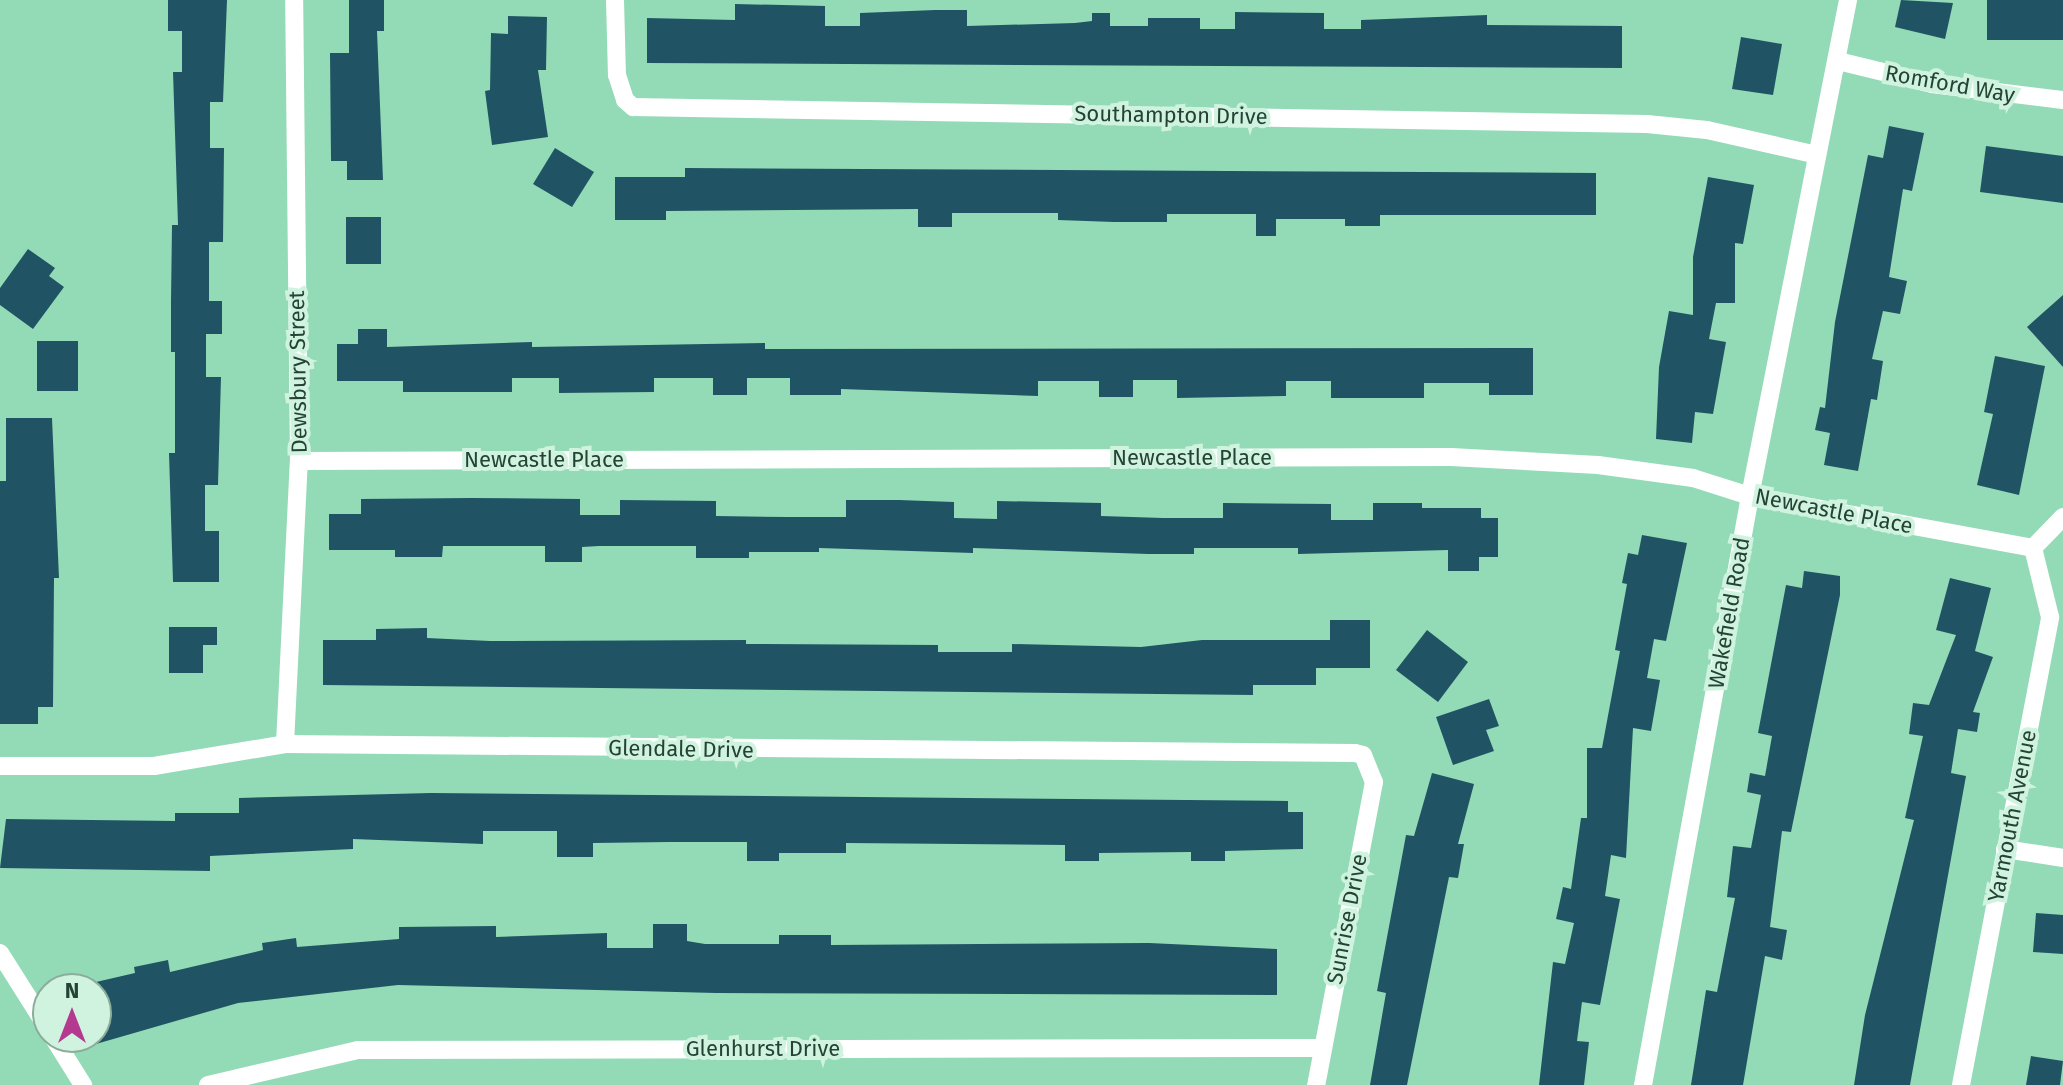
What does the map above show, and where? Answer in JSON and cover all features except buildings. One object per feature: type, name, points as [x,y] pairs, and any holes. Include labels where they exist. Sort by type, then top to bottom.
[{"type":"street","name":"Dewsbury Street","points":[[285,744],[299,461],[294,0]]},
{"type":"street","name":"Southampton Drive","points":[[615,0],[617,75],[625,100],[633,107],[1647,124],[1707,130],[1817,155]]},
{"type":"street","name":"Wakefield Road","points":[[1643,1085],[1750,496],[1848,0]]},
{"type":"street","name":"Romford Way","points":[[1838,61],[1932,84],[2063,100]]},
{"type":"street","name":"Newcastle Place","points":[[299,461],[1451,457],[1598,465],[1693,478],[1750,496],[2033,548]]},
{"type":"street","points":[[2033,548],[2063,517]]},
{"type":"street","name":"Yarmouth Avenue","points":[[1961,1085],[2050,617],[2033,548]]},
{"type":"street","name":"Glendale Drive","points":[[0,766],[154,766],[285,744],[1363,755]]},
{"type":"street","name":"Sunrise Drive","points":[[1316,1085],[1374,782],[1363,755]]},
{"type":"street","points":[[2005,849],[2063,858]]},
{"type":"street","points":[[0,953],[32,1004]]},
{"type":"street","name":"Glenhurst Drive","points":[[208,1085],[358,1050],[1322,1048]]},
{"type":"street","points":[[63,1053],[83,1085]]}]
